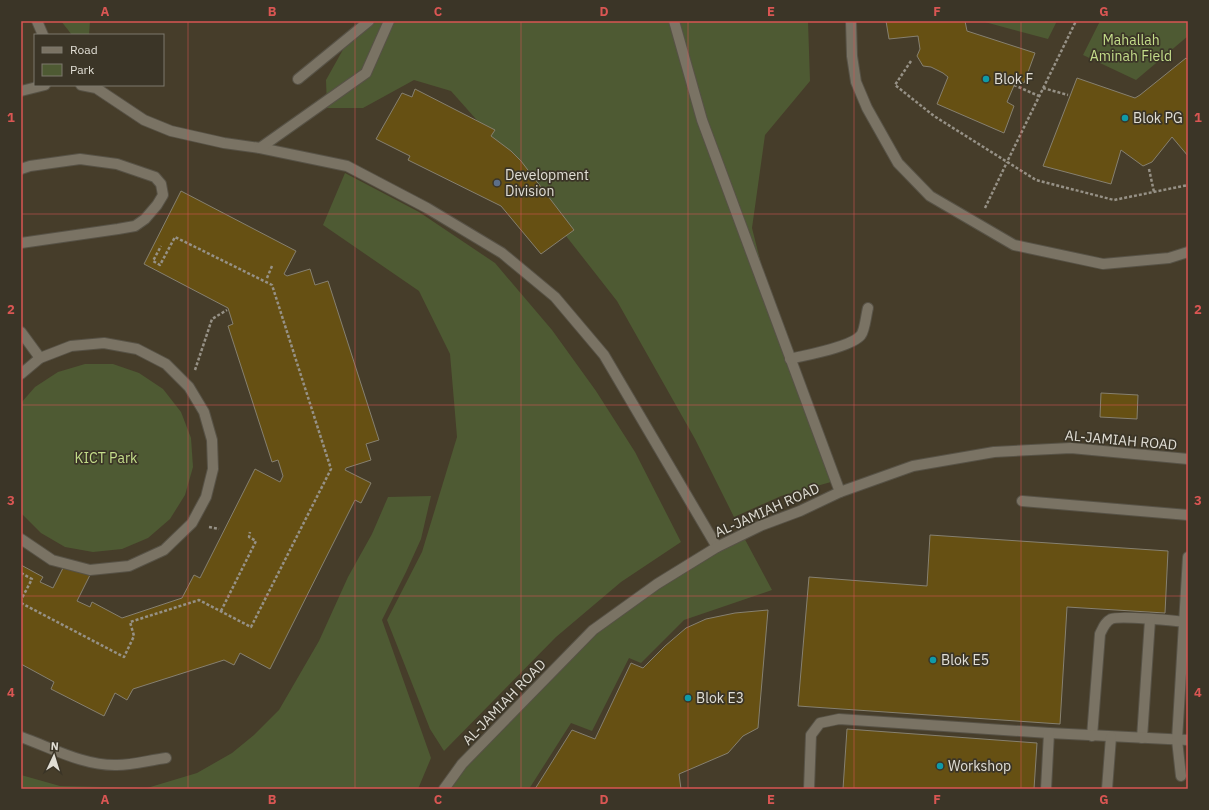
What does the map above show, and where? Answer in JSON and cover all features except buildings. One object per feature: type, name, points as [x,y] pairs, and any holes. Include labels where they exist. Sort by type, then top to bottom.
[{"type":"street","points":[[38,21],[43,34]]},
{"type":"street","points":[[298,79],[369,21]]},
{"type":"street","points":[[260,148],[366,73],[389,21]]},
{"type":"street","points":[[674,21],[702,120],[840,492]]},
{"type":"street","points":[[850,21],[852,56],[856,82],[867,108],[898,163],[930,196],[1014,245],[1104,264],[1169,258],[1188,252]]},
{"type":"street","points":[[21,91],[41,86]]},
{"type":"street","points":[[86,86],[96,88],[144,120],[171,131],[224,143],[260,148],[348,166],[428,208],[502,253],[556,297],[604,355],[717,548]]},
{"type":"street","points":[[21,169],[30,166],[80,159],[117,164],[155,177],[161,184],[163,195],[145,219],[134,226],[21,243]]},
{"type":"street","points":[[790,359],[841,346],[856,340],[862,334],[868,308]]},
{"type":"street","points":[[21,332],[40,358]]},
{"type":"street","points":[[21,374],[40,358],[71,346],[104,343],[137,349],[166,364],[189,387],[204,412],[212,440],[213,469],[206,497],[192,523],[164,550],[129,566],[90,570],[52,560],[21,539]]},
{"type":"street","name":"AL-JAMIAH ROAD","points":[[444,789],[462,764],[593,630],[658,584],[717,548],[760,526],[800,511],[840,492],[913,466],[994,452],[1071,448],[1188,459]]},
{"type":"street","points":[[1022,501],[1188,515]]},
{"type":"street","points":[[1181,776],[1177,740],[1186,622],[1188,557]]},
{"type":"street","points":[[1092,736],[1100,634],[1104,625],[1112,619],[1186,622]]},
{"type":"street","points":[[1142,738],[1150,620]]},
{"type":"street","points":[[809,789],[811,734],[820,723],[839,719],[1092,736],[1188,740]]},
{"type":"street","points":[[1046,789],[1049,733]]},
{"type":"street","points":[[21,737],[73,758],[95,764],[118,766],[166,758]]},
{"type":"street","points":[[1107,789],[1111,737]]},
{"type":"path","points":[[985,208],[1076,21]]},
{"type":"path","points":[[911,61],[895,85],[934,116],[1036,180],[1114,200],[1188,185]]},
{"type":"path","points":[[1014,85],[1039,96]]},
{"type":"path","points":[[1043,88],[1068,95]]},
{"type":"path","points":[[1148,169],[1154,192]]},
{"type":"path","points":[[161,246],[153,261],[160,265],[167,250]]},
{"type":"path","points":[[267,278],[272,266]]},
{"type":"path","points":[[189,387],[212,319],[227,310]]},
{"type":"path","points":[[220,611],[256,541],[248,537],[250,532]]},
{"type":"path","points":[[21,573],[32,579],[21,600]]},
{"type":"shaded area","points":[[21,21],[1188,21],[1188,789],[21,789]]},
{"type":"green space","points":[[61,21],[90,21],[89,34],[71,34]]},
{"type":"green space","points":[[359,21],[808,21],[810,81],[765,135],[752,228],[784,355],[831,482],[781,496],[734,517],[695,439],[617,301],[530,190],[491,136],[451,91],[414,80],[363,108],[327,108],[326,80]]},
{"type":"green space","points":[[981,21],[1057,21],[1048,39]]},
{"type":"green space","name":"Mahallah Aminah Field","points":[[1100,21],[1188,21],[1188,36],[1136,80],[1083,55]]},
{"type":"green space","points":[[345,173],[419,212],[495,263],[552,330],[596,391],[635,452],[681,542],[621,582],[556,637],[444,751],[430,729],[387,620],[422,552],[457,437],[450,354],[419,291],[323,225]]},
{"type":"green space","name":"KICT Park","points":[[85,364],[113,364],[139,373],[163,389],[181,412],[191,438],[193,467],[185,495],[170,519],[148,538],[122,549],[93,552],[65,547],[41,533],[21,513],[21,403],[35,387],[58,372]]},
{"type":"green space","points":[[431,496],[421,539],[382,620],[431,758],[418,789],[21,789],[21,775],[60,786],[147,788],[197,773],[232,753],[254,735],[279,710],[319,641],[348,577],[372,534],[388,497]]},
{"type":"green space","points":[[741,532],[772,590],[684,620],[641,663],[629,658],[592,731],[571,723],[529,789],[447,789],[463,765],[593,634]]},
{"type":"place","name":"Blok F","points":[[986,79]]},
{"type":"place","name":"Blok PG","points":[[1125,118]]},
{"type":"place","name":"Development Division","points":[[497,183]]},
{"type":"place","name":"Blok E5","points":[[933,660]]},
{"type":"place","name":"Blok E3","points":[[688,698]]},
{"type":"place","name":"Workshop","points":[[940,766]]}]
